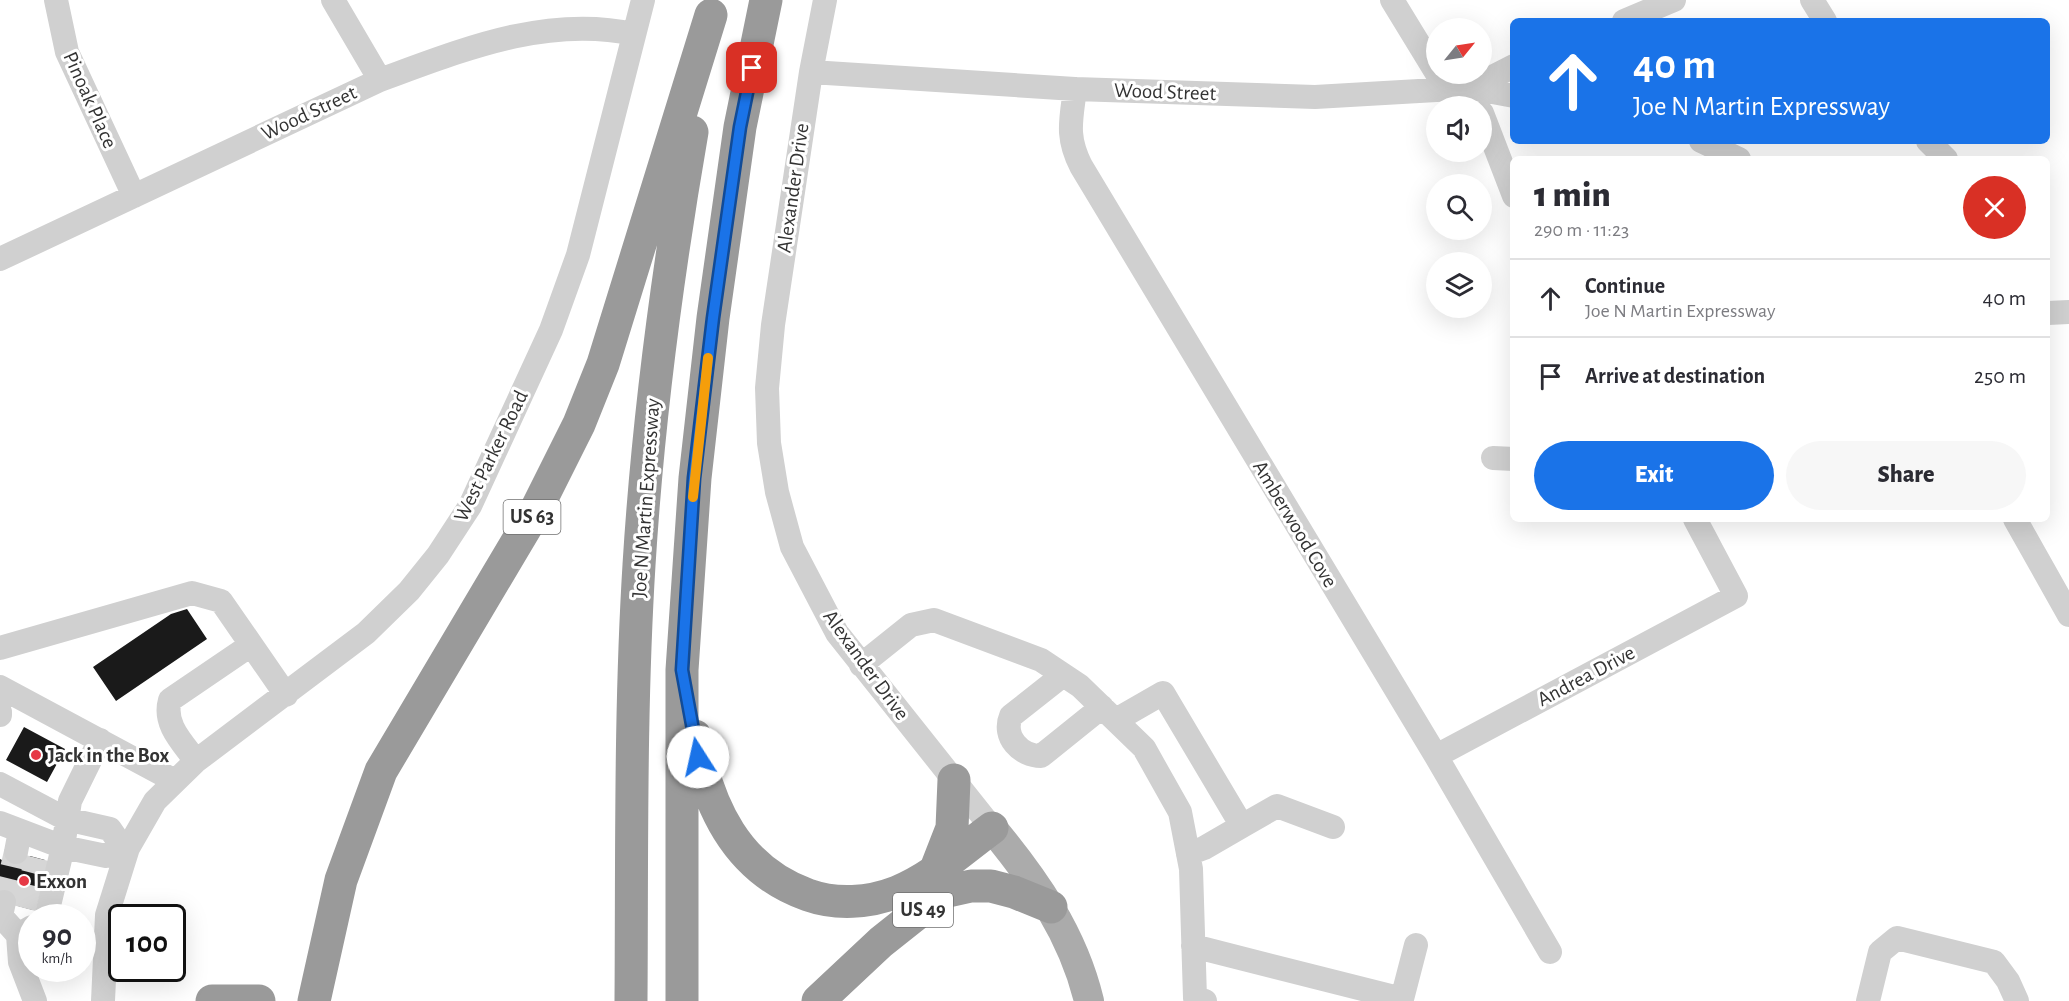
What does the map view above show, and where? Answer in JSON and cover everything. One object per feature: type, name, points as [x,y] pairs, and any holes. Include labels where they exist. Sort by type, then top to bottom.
[{"type":"highway","points":[[682,1001],[682,670],[694,478],[713,318],[740,127],[766,0]]},
{"type":"highway","name":"US 63","points":[[314,1001],[341,880],[381,771],[536,510],[579,423],[603,364],[713,7]]},
{"type":"highway","name":"Joe N Martin Expressway","points":[[631,1001],[630,804],[639,566],[650,425],[666,285],[713,7]]},
{"type":"highway","points":[[682,670],[698,757],[712,801],[732,839],[756,866],[794,890],[837,902],[875,899],[940,880],[952,828],[954,780]]},
{"type":"highway","name":"US 49","points":[[818,1001],[881,942],[940,880],[998,835]]},
{"type":"highway","name":"US 49","points":[[940,880],[971,886],[1001,888],[1051,907]]},
{"type":"highway","points":[[212,1001],[259,1001]]},
{"type":"main road","name":"Alexander Drive","points":[[998,835],[1051,907],[1076,956],[1089,1001]]},
{"type":"street","name":"Pinoak Place","points":[[56,0],[67,52],[134,196]]},
{"type":"street","points":[[333,0],[380,80]]},
{"type":"street","name":"West Parker Road","points":[[103,1001],[107,915],[124,846],[155,801],[196,760],[366,633],[409,591],[438,555],[470,506],[551,330],[578,255],[642,0]]},
{"type":"street","name":"Alexander Drive","points":[[825,0],[811,72],[773,325],[766,388],[769,443],[777,492],[792,547],[837,633],[998,835]]},
{"type":"street","points":[[1392,0],[1447,90]]},
{"type":"street","points":[[1631,18],[1674,0]]},
{"type":"street","points":[[1812,0],[1823,18]]},
{"type":"street","name":"Wood Street","points":[[0,259],[380,80],[478,46],[538,32],[570,27],[592,27],[634,34]]},
{"type":"street","name":"Wood Street","points":[[1476,96],[1510,69]]},
{"type":"street","name":"Wood Street","points":[[811,72],[1075,89],[1315,98],[1447,90],[1471,96]]},
{"type":"street","name":"Amberwood Cove","points":[[1075,89],[1069,128],[1071,147],[1081,166],[1436,756],[1550,952]]},
{"type":"street","points":[[1492,97],[1510,96]]},
{"type":"street","points":[[1492,139],[1510,186]]},
{"type":"street","points":[[1707,144],[1733,156]]},
{"type":"street","points":[[1931,144],[1943,156]]},
{"type":"street","points":[[2050,313],[2069,312]]},
{"type":"street","name":"Andrea Drive","points":[[1436,756],[1736,596],[1697,522]]},
{"type":"street","points":[[2017,522],[2069,615]]},
{"type":"street","points":[[0,648],[192,593],[221,601],[286,695]]},
{"type":"street","points":[[861,665],[911,626],[934,620],[1041,660],[1058,678],[1080,686],[1103,714],[1144,748],[1180,812],[1191,869],[1193,946],[1198,1000]]},
{"type":"street","points":[[196,760],[172,728],[166,712],[170,700],[251,645]]},
{"type":"street","points":[[1058,678],[1011,716],[1009,734],[1022,752],[1029,756],[1041,756],[1103,714],[1163,693],[1242,826]]},
{"type":"street","points":[[0,699],[100,740],[175,781]]},
{"type":"street","points":[[30,842],[66,819],[70,801],[100,740]]},
{"type":"street","points":[[0,784],[66,819],[110,829],[124,846],[106,856],[30,842]]},
{"type":"street","points":[[1188,854],[1204,848],[1277,806],[1333,828]]},
{"type":"street","points":[[30,842],[43,904]]},
{"type":"street","points":[[1868,1001],[1880,952],[1897,938],[1994,962],[2008,981],[2017,1001]]},
{"type":"street","points":[[1193,946],[1402,1000],[1416,945]]},
{"type":"street","points":[[28,982],[35,1001]]},
{"type":"building","points":[[187,609],[207,639],[116,701],[93,667],[171,614]]},
{"type":"building","name":"Jack in the Box","points":[[24,727],[65,749],[47,782],[6,760]]},
{"type":"building","name":"Exxon","points":[[30,856],[45,860],[34,904],[18,904],[18,906],[14,892],[0,888],[0,859],[13,866],[20,866]]},
{"type":"tunnel","points":[[4,902],[16,852]]},
{"type":"tunnel","points":[[25,904],[37,858]]},
{"type":"slow traffic","points":[[693,497],[708,358]]},
{"type":"place","name":"Jack in the Box","points":[[36,755]]},
{"type":"place","name":"Exxon","points":[[24,881]]},
{"type":"route","points":[[698,757],[682,670],[694,478],[713,318],[740,127],[752,68]]}]
